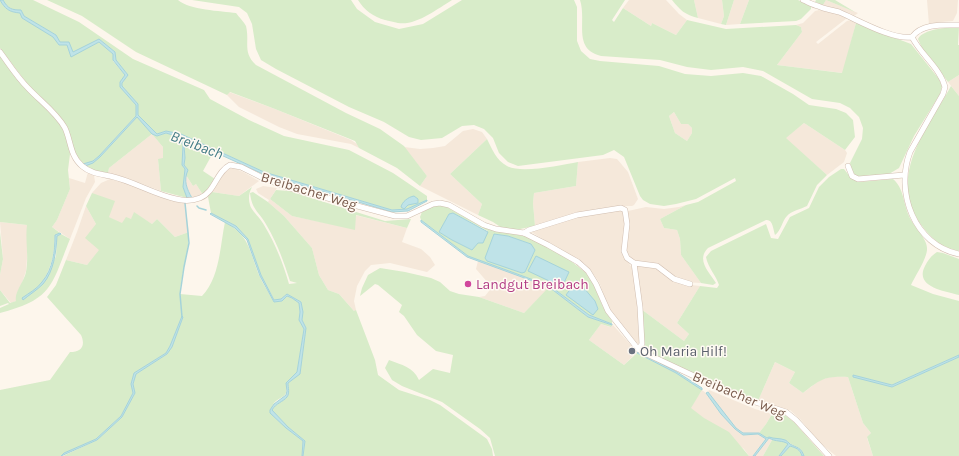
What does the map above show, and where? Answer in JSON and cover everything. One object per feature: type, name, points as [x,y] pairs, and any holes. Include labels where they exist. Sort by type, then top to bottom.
[{"type":"street","points":[[803,0],[898,37],[912,37],[918,31],[936,25],[959,25]]},
{"type":"street","points":[[912,37],[944,82],[945,89],[944,94],[910,152],[904,175],[908,204],[914,219],[923,232],[939,247],[959,254]]},
{"type":"street","name":"Breibacher Weg","points":[[0,52],[27,88],[55,115],[64,126],[68,134],[72,153],[88,170],[121,178],[175,199],[195,200],[210,190],[223,170],[230,165],[235,165],[286,187],[395,216],[407,216],[433,204],[440,203],[450,205],[484,225],[496,229],[524,233],[548,244],[578,262],[588,271],[596,284],[608,311],[638,349],[724,389],[786,412],[796,420],[829,456]]},
{"type":"street","points":[[848,166],[848,170],[852,176],[858,179],[904,175]]},
{"type":"street","name":"Breibacher Weg","points":[[524,233],[567,218],[621,208],[625,210],[627,224],[624,251],[627,258],[634,263],[640,307],[642,344],[638,349]]},
{"type":"street","points":[[634,263],[657,266],[674,279],[682,283],[690,284]]},
{"type":"shaded area","points":[[629,0],[666,0],[687,20],[676,35],[652,23],[651,26],[623,8]]},
{"type":"shaded area","points":[[694,0],[722,0],[724,16],[721,24],[698,18]]},
{"type":"shaded area","points":[[734,0],[749,0],[740,24],[726,25]]},
{"type":"shaded area","points":[[826,0],[858,13],[854,16],[823,5]]},
{"type":"shaded area","points":[[927,0],[958,0],[957,13],[953,21],[929,25]]},
{"type":"shaded area","points":[[819,10],[835,13],[847,18],[816,42],[818,44],[847,21],[851,20],[856,23],[843,73],[777,65],[802,32],[801,27],[796,25],[803,23],[815,11]]},
{"type":"shaded area","points":[[959,75],[959,96],[948,82]]},
{"type":"shaded area","points":[[229,92],[351,140],[357,144],[359,148],[351,144],[297,134],[279,127],[239,107],[227,95]]},
{"type":"shaded area","points":[[674,112],[681,124],[688,124],[692,128],[692,133],[687,141],[675,133],[669,116]]},
{"type":"shaded area","points":[[804,123],[845,150],[847,153],[844,162],[827,175],[785,138]]},
{"type":"shaded area","points":[[473,129],[482,132],[487,139],[450,174],[482,204],[478,215],[420,186],[427,176],[404,147],[420,149],[445,146],[463,131]]},
{"type":"shaded area","points":[[152,134],[163,147],[163,159],[158,159],[161,191],[108,173],[109,168]]},
{"type":"shaded area","points":[[610,158],[617,159],[628,172],[638,199],[634,205],[618,206],[535,226],[533,203],[534,193],[576,186],[578,162]]},
{"type":"shaded area","points":[[234,168],[259,181],[239,196],[212,192],[225,172]]},
{"type":"shaded area","points":[[88,172],[94,175],[95,182],[86,198],[70,239],[52,227],[57,220],[70,189],[69,178],[85,183]]},
{"type":"shaded area","points":[[186,175],[193,186],[196,184],[203,195],[192,198],[186,185]]},
{"type":"shaded area","points":[[110,179],[134,185],[176,202],[185,203],[189,232],[175,237],[157,219],[152,224],[134,213],[131,220],[122,224],[109,217],[92,193],[101,183]]},
{"type":"shaded area","points":[[263,186],[277,188],[270,199],[292,216],[355,229],[355,215],[407,228],[402,242],[421,249],[430,257],[435,265],[427,272],[390,263],[371,265],[365,271],[357,286],[354,301],[355,312],[339,294],[328,290],[319,275],[312,248],[284,216],[268,202],[269,200],[258,193],[256,189]]},
{"type":"shaded area","points":[[686,205],[660,219],[664,228],[677,230],[680,239],[681,255],[701,283],[682,282],[663,268],[635,261],[628,257],[625,251],[629,226],[628,211],[646,207],[664,209]]},
{"type":"shaded area","points":[[86,206],[96,224],[100,250],[87,265],[66,260]]},
{"type":"shaded area","points":[[620,210],[623,212],[625,217],[622,251],[632,268],[639,306],[641,341],[639,343],[636,343],[609,308],[599,282],[590,269],[584,263],[531,232],[567,219]]},
{"type":"shaded area","points":[[0,222],[27,225],[26,271],[16,301],[11,303],[0,290],[0,275],[3,259]]},
{"type":"shaded area","points":[[478,261],[549,287],[524,313],[479,297],[485,296],[489,291],[489,284],[476,269]]},
{"type":"shaded area","points":[[637,265],[656,268],[682,284],[700,286],[677,323],[689,334],[684,341],[641,309],[636,268]]},
{"type":"shaded area","points":[[601,324],[610,327],[612,324],[637,352],[624,365],[589,340]]},
{"type":"shaded area","points":[[775,362],[795,372],[789,383],[803,393],[820,380],[833,376],[848,377],[863,423],[871,433],[867,438],[873,456],[836,456],[819,442],[801,420],[790,410],[758,401]]},
{"type":"shaded area","points":[[702,390],[706,393],[721,414],[743,435],[758,434],[766,439],[753,456],[749,456],[744,449],[690,408]]},
{"type":"shaded area","points":[[709,390],[755,409],[772,414],[759,433],[743,433],[736,428],[722,412],[708,392]]},
{"type":"shaded area","points":[[769,438],[772,440],[763,456],[755,456]]},
{"type":"green space","points":[[0,0],[8,10],[20,13],[22,18],[54,37],[59,45],[67,45],[71,56],[99,42],[113,54],[113,61],[125,75],[120,82],[120,87],[136,105],[136,116],[93,161],[83,164],[74,152],[69,133],[29,86],[0,48]]},
{"type":"green space","points":[[3,0],[33,0],[79,22],[133,59],[204,90],[210,99],[249,120],[284,136],[349,150],[393,173],[427,196],[427,200],[407,209],[392,210],[264,172],[181,134],[166,131],[157,134],[138,115],[138,104],[122,86],[122,83],[128,75],[116,60],[115,52],[99,39],[73,53],[69,43],[60,42],[56,35],[24,16],[21,10],[9,7]]},
{"type":"green space","points":[[47,0],[178,0],[197,8],[236,13],[246,26],[249,56],[256,65],[346,113],[380,129],[404,146],[427,176],[420,186],[397,168],[359,148],[355,141],[230,92],[227,95],[136,52],[82,16]]},
{"type":"green space","points":[[192,0],[351,0],[357,9],[375,22],[399,29],[423,24],[462,0],[574,0],[577,7],[577,41],[581,51],[590,59],[659,66],[685,74],[711,76],[743,73],[761,76],[809,105],[836,109],[846,113],[853,120],[855,137],[845,150],[804,123],[786,138],[827,175],[817,185],[807,206],[789,214],[775,235],[770,221],[766,220],[708,248],[703,257],[703,261],[716,283],[713,285],[701,283],[681,255],[680,239],[677,230],[664,228],[660,219],[686,205],[698,202],[736,181],[735,178],[696,199],[664,206],[650,204],[643,200],[624,157],[614,150],[603,155],[518,166],[508,162],[499,153],[493,138],[484,129],[474,125],[462,126],[442,138],[421,140],[409,137],[384,122],[349,107],[261,60],[256,49],[252,24],[247,13],[239,7]],"holes":[[[674,112],[681,124],[688,124],[692,128],[692,133],[687,141],[675,133],[669,116]]]},
{"type":"green space","points":[[358,0],[452,0],[426,16],[412,22],[398,23],[385,20],[370,13],[360,4]]},
{"type":"green space","points":[[580,0],[625,0],[612,20],[614,22],[623,8],[651,26],[652,23],[676,35],[687,20],[726,29],[796,25],[801,27],[802,32],[777,65],[842,73],[856,23],[911,44],[939,79],[942,86],[940,94],[914,136],[899,168],[889,174],[862,178],[855,176],[850,163],[862,139],[863,128],[859,117],[850,108],[840,103],[812,99],[763,71],[743,67],[711,70],[687,67],[660,60],[601,56],[592,52],[586,47],[583,41],[582,8]]},
{"type":"green space","points":[[672,0],[694,0],[698,18],[683,12]]},
{"type":"green space","points":[[722,0],[734,0],[726,25],[721,24],[724,16]]},
{"type":"green space","points":[[749,0],[798,0],[811,6],[811,9],[801,19],[796,21],[740,24]]},
{"type":"green space","points":[[816,0],[826,0],[823,5],[815,2]]},
{"type":"green space","points":[[826,0],[835,0],[855,12]]},
{"type":"green space","points":[[959,27],[959,75],[948,82],[922,48],[918,39],[921,35],[931,31],[943,28]]},
{"type":"green space","points":[[0,56],[53,115],[66,134],[70,154],[68,170],[70,189],[57,220],[52,227],[60,233],[55,235],[52,261],[41,284],[42,285],[56,256],[57,236],[61,234],[70,239],[48,288],[31,302],[0,313],[0,308],[9,304],[0,306],[0,290],[10,303],[16,301],[16,294],[26,272],[27,225],[0,222]]},
{"type":"green space","points":[[951,86],[959,96],[959,251],[948,248],[933,239],[922,226],[912,207],[908,189],[909,171],[914,154],[931,119]]},
{"type":"green space","points":[[137,117],[152,134],[109,168],[108,173],[93,170],[85,166],[100,157]]},
{"type":"green space","points":[[166,133],[176,136],[183,145],[182,165],[185,169],[183,187],[187,198],[161,191],[158,159],[163,158],[163,147],[152,134],[157,136]]},
{"type":"green space","points":[[178,136],[214,151],[203,171],[215,179],[203,195],[196,184],[193,186],[186,175],[188,170],[184,165],[185,149]]},
{"type":"green space","points":[[487,139],[500,161],[503,164],[513,168],[531,169],[578,162],[576,186],[534,193],[533,203],[535,226],[515,230],[502,228],[478,215],[482,204],[450,174]]},
{"type":"green space","points":[[841,169],[844,169],[851,178],[859,182],[893,179],[897,183],[909,216],[925,240],[927,248],[927,252],[911,285],[933,294],[959,301],[959,355],[892,385],[853,375],[892,387],[959,357],[959,456],[873,456],[867,437],[871,433],[863,423],[848,377],[824,379],[814,384],[803,393],[789,383],[795,372],[775,362],[758,401],[647,352],[644,347],[641,309],[684,341],[689,334],[677,323],[700,286],[717,288],[719,285],[708,265],[706,257],[711,251],[766,224],[771,238],[778,239],[790,217],[809,208],[819,187],[829,177]]},
{"type":"green space","points":[[252,187],[250,193],[253,192],[268,202],[284,216],[312,248],[319,275],[328,290],[339,294],[354,311],[356,310],[375,360],[378,375],[399,390],[430,400],[440,405],[487,439],[492,449],[493,456],[303,456],[305,441],[288,427],[272,410],[287,397],[289,392],[288,383],[300,373],[306,328],[302,320],[303,312],[301,302],[287,294],[281,299],[275,301],[261,275],[248,239],[236,226],[211,213],[208,197],[212,192],[239,196]],"holes":[[[250,193],[254,208],[271,232],[290,281],[297,283],[289,284],[272,239],[263,223],[251,207],[249,202]]]},
{"type":"green space","points":[[276,190],[289,191],[385,221],[411,219],[407,228],[356,215],[355,230],[292,216],[270,199]]},
{"type":"green space","points":[[92,193],[115,201],[109,217],[122,223],[126,217],[131,219],[134,212],[152,224],[157,219],[175,237],[189,232],[188,248],[180,294],[202,296],[208,288],[216,271],[225,222],[233,227],[248,244],[259,275],[274,302],[282,301],[287,296],[299,303],[299,320],[304,329],[297,372],[286,386],[287,390],[285,394],[274,403],[270,413],[303,441],[302,456],[63,456],[97,440],[122,417],[135,393],[133,384],[136,374],[167,354],[172,347],[183,317],[182,316],[166,353],[134,373],[131,384],[133,393],[121,416],[96,439],[64,453],[61,456],[0,456],[0,390],[50,380],[70,352],[80,350],[82,348],[83,342],[81,335],[47,297],[56,285],[66,260],[87,265],[99,250],[85,238],[96,224],[86,206]]},
{"type":"green space","points":[[442,205],[488,229],[529,237],[571,261],[586,273],[593,283],[603,307],[612,321],[612,324],[589,315],[550,286],[468,256],[421,220],[420,217],[422,212],[434,206]],"holes":[[[453,213],[488,231],[472,250],[439,232],[449,214]],[[494,234],[508,236],[531,244],[535,250],[525,272]],[[577,280],[595,301],[598,309],[566,295]]]},
{"type":"green space","points":[[0,232],[3,259],[0,275]]},
{"type":"green space","points":[[937,252],[959,259],[959,295],[939,290],[927,283],[924,279],[923,273],[925,266],[930,258]]},
{"type":"green space","points":[[380,268],[431,278],[440,282],[450,291],[479,297],[524,313],[549,287],[588,317],[612,325],[611,327],[601,324],[589,340],[624,365],[637,353],[676,373],[702,390],[691,408],[704,418],[729,432],[749,456],[495,456],[490,438],[480,429],[442,402],[402,386],[392,380],[385,368],[389,360],[410,369],[419,380],[433,369],[450,373],[453,355],[436,351],[417,335],[404,316],[399,312],[402,305],[378,285],[375,284],[360,296],[368,275]]},
{"type":"green space","points":[[772,414],[781,417],[785,415],[794,422],[824,456],[804,456],[799,448],[785,440],[767,438],[759,433]]},
{"type":"green space","points":[[772,440],[785,441],[789,445],[779,456],[763,456]]},
{"type":"green space","points":[[790,446],[799,450],[802,456],[781,456]]},
{"type":"water","points":[[0,0],[3,0],[10,8],[21,10],[24,16],[56,35],[60,42],[69,42],[73,52],[99,39],[115,52],[116,60],[128,75],[122,83],[122,86],[138,104],[138,115],[157,134],[166,131],[181,134],[264,172],[392,210],[407,209],[427,201],[408,211],[392,212],[263,174],[179,136],[184,145],[184,165],[188,170],[186,185],[192,198],[187,198],[183,187],[185,169],[182,165],[183,145],[176,136],[166,133],[157,136],[152,134],[137,117],[100,157],[93,163],[85,166],[83,164],[93,161],[99,156],[136,116],[136,105],[120,87],[120,82],[125,75],[113,60],[113,54],[99,42],[71,57],[67,45],[59,45],[53,37],[22,18],[20,13],[8,10]]},
{"type":"water","points":[[414,196],[418,199],[418,203],[408,205],[404,209],[401,207],[406,200]]},
{"type":"water","points":[[211,213],[236,226],[248,239],[261,275],[274,300],[281,299],[287,294],[301,302],[303,312],[302,320],[306,328],[300,374],[288,383],[289,392],[287,397],[272,410],[288,427],[305,441],[303,456],[303,441],[270,413],[270,410],[274,404],[286,395],[286,383],[297,372],[304,329],[299,320],[299,303],[287,296],[282,301],[274,302],[260,276],[247,240],[235,228],[210,214]]},
{"type":"water","points":[[453,213],[488,232],[483,243],[478,243],[472,250],[439,232],[449,214]]},
{"type":"water","points":[[421,220],[468,256],[550,286],[589,315],[612,325],[588,317],[549,287],[467,257],[421,222]]},
{"type":"water","points":[[61,234],[57,236],[54,261],[47,279],[41,286],[23,300],[22,298],[38,287],[46,277],[53,260],[55,235]]},
{"type":"water","points":[[494,234],[508,236],[531,244],[535,250],[525,272],[522,273],[487,261],[485,258]]},
{"type":"water","points":[[536,256],[569,272],[562,287],[528,271]]},
{"type":"water","points":[[577,280],[595,301],[598,309],[593,315],[566,295]]},
{"type":"water","points":[[182,316],[183,317],[172,347],[167,354],[136,374],[133,384],[135,393],[122,417],[97,440],[61,456],[64,453],[96,439],[121,416],[133,393],[131,384],[134,373],[166,353]]},
{"type":"water","points":[[638,351],[677,372],[702,388],[702,390],[676,373],[637,353]]},
{"type":"water","points":[[959,355],[959,357],[892,387],[853,377],[853,375],[892,385]]},
{"type":"water","points":[[708,392],[736,428],[743,433],[759,433],[767,438],[769,437],[785,440],[800,449],[804,456],[802,456],[798,449],[790,446],[781,456],[779,456],[788,444],[769,438],[755,456],[753,456],[766,439],[758,434],[743,435],[735,429],[721,414],[706,393]]},
{"type":"waterway","points":[[182,317],[180,294],[189,243],[185,203]]},
{"type":"waterway","points":[[197,206],[206,210]]},
{"type":"place","name":"Landgut Breibach","points":[[468,284]]},
{"type":"place","name":"Oh Maria Hilf!","points":[[632,351]]},
{"type":"water label","name":"Breibach","points":[[197,145]]}]
